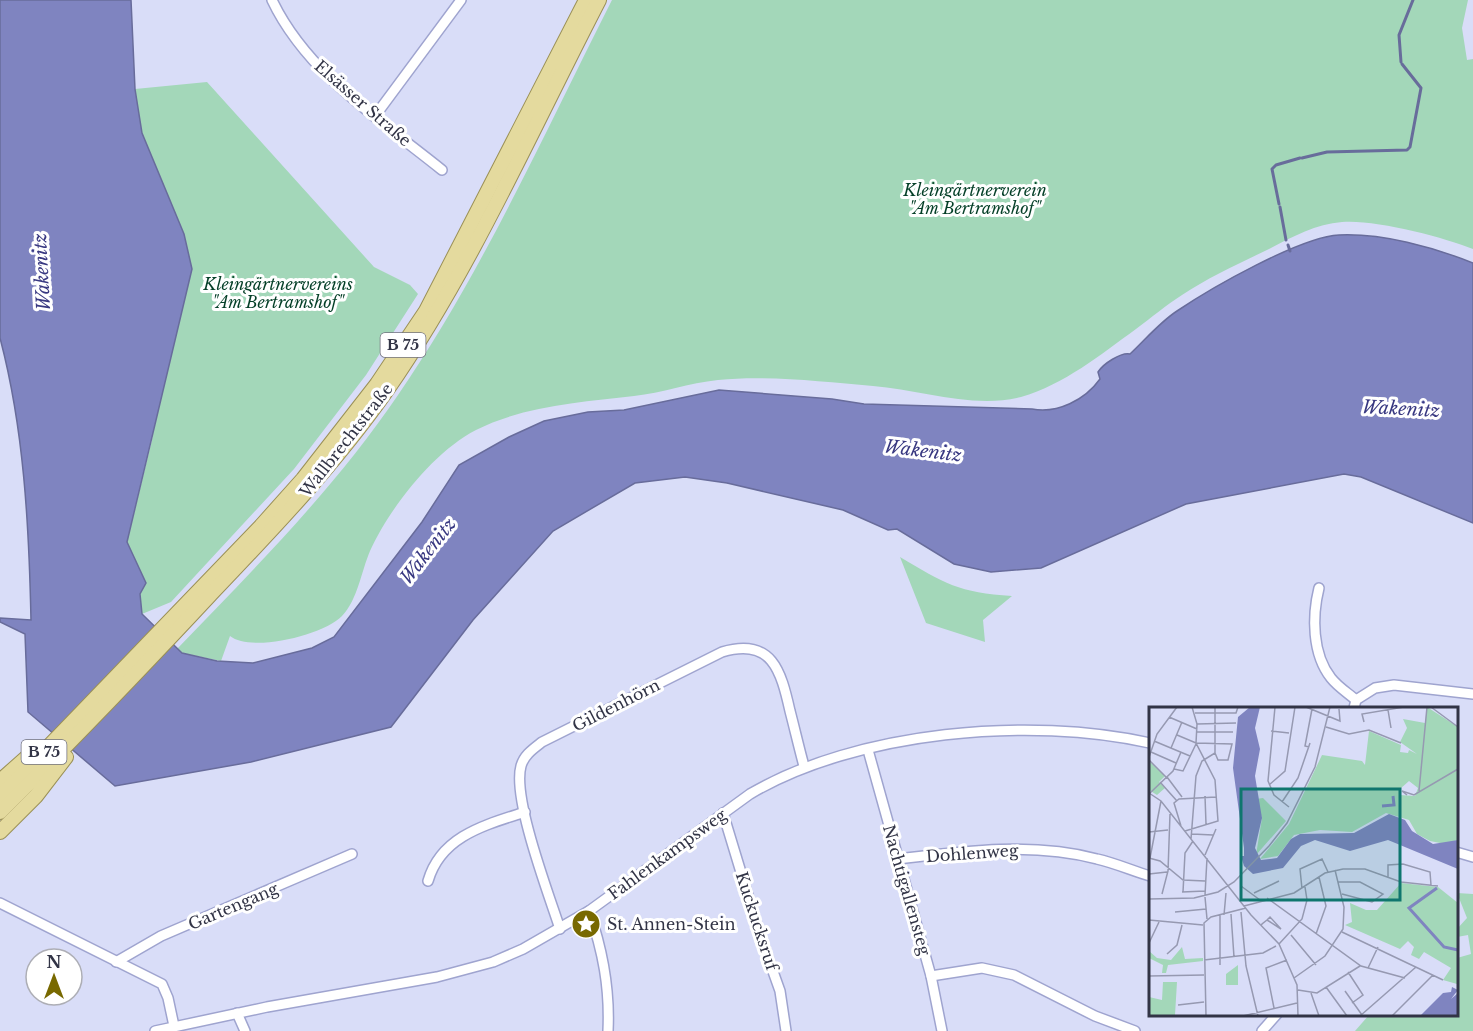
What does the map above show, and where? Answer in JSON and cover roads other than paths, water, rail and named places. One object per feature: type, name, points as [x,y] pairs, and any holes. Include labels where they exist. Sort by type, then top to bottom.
[{"type":"main road","name":"Wallbrechtstraße","points":[[0,812],[219,577],[335,439],[377,384],[426,311],[586,0]]},
{"type":"main road","name":"Wallbrechtstraße","points":[[219,577],[269,533],[357,429],[435,316],[599,0]]},
{"type":"main road","name":"Wallbrechtstraße","points":[[0,797],[92,711]]},
{"type":"main road","points":[[0,781],[92,711]]},
{"type":"main road","points":[[0,832],[36,796],[92,711]]},
{"type":"street","name":"Elsässer Straße","points":[[272,0],[279,15],[309,55],[334,81],[442,170]]},
{"type":"street","points":[[375,116],[461,0]]},
{"type":"street","points":[[1319,588],[1314,608],[1321,658],[1331,679],[1355,704],[1375,688],[1394,685],[1473,694]]},
{"type":"street","name":"Gildenhörn","points":[[560,929],[525,812],[519,783],[521,765],[528,752],[542,742],[694,664],[734,648],[748,648],[767,656],[779,671],[804,766]]},
{"type":"street","name":"Fahlenkampsweg","points":[[155,1031],[237,1013],[448,974],[493,962],[560,929],[589,911],[723,813],[777,778],[804,766],[868,750],[944,736],[1022,730],[1095,732],[1149,743]]},
{"type":"street","name":"Nachtigallensteg","points":[[868,750],[931,976],[942,1031]]},
{"type":"street","points":[[428,881],[433,866],[457,839],[477,828],[525,812]]},
{"type":"street","name":"Kuckucksruf","points":[[723,813],[780,991],[786,1031]]},
{"type":"street","name":"Dohlenweg","points":[[898,859],[979,850],[1037,850],[1096,858],[1149,876]]},
{"type":"street","points":[[1458,853],[1473,857]]},
{"type":"street","name":"Gartengang","points":[[116,962],[161,936],[352,854]]},
{"type":"street","points":[[0,903],[162,984],[168,998],[174,1026]]},
{"type":"street","points":[[589,911],[605,961],[609,1005],[608,1031]]},
{"type":"street","points":[[931,976],[982,968],[1014,975],[1095,1016],[1135,1031]]},
{"type":"street","points":[[237,1013],[245,1031]]},
{"type":"street","points":[[1262,1031],[1275,1016]]},
{"type":"water","name":"Wakenitz","points":[[0,0],[131,0],[135,89],[142,133],[184,234],[192,269],[127,542],[146,583],[140,594],[142,614],[182,653],[217,661],[253,663],[312,648],[334,637],[422,522],[459,465],[509,437],[544,421],[588,412],[624,410],[719,390],[832,399],[864,404],[1041,410],[1061,407],[1087,393],[1100,379],[1098,372],[1104,366],[1112,359],[1130,354],[1165,320],[1192,301],[1256,265],[1302,244],[1339,235],[1372,236],[1407,242],[1473,263],[1473,523],[1361,477],[1344,474],[1186,504],[1041,568],[991,572],[954,564],[897,529],[888,530],[843,510],[727,483],[685,477],[635,483],[553,531],[473,620],[391,727],[251,762],[115,786],[28,712],[25,634],[0,622],[0,618],[31,620],[24,478],[15,407],[0,338]]},
{"type":"waterway","points":[[1401,62],[1399,35],[1413,0]]},
{"type":"waterway","points":[[1302,158],[1327,152],[1407,150],[1410,147],[1421,88],[1402,64]]},
{"type":"waterway","points":[[1279,204],[1272,169],[1276,165],[1300,158]]},
{"type":"waterway","points":[[1280,207],[1286,240]]},
{"type":"waterway","points":[[1288,245],[1290,251]]},
{"type":"place","name":"St. Annen-Stein","points":[[586,924]]},
{"type":"park label","name":"Kleingärtnerverein \"Am Bertramshof\"","points":[[975,199]]},
{"type":"park label","name":"Kleingärtnervereins \"Am Bertramshof\"","points":[[278,293]]}]
